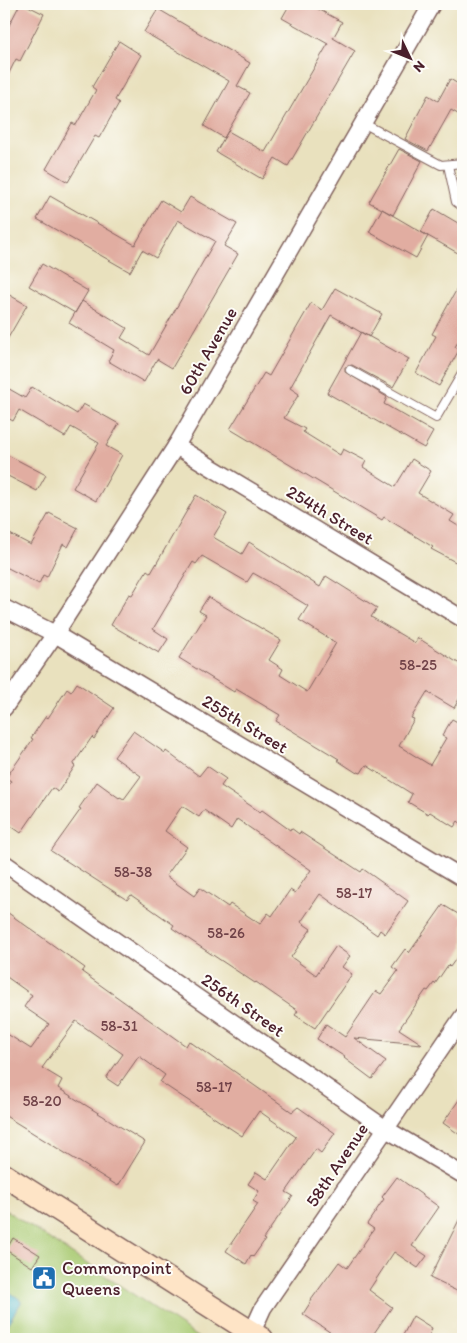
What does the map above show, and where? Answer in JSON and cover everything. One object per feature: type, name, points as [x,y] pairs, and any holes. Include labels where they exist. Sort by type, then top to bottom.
[{"type":"main road","points":[[4,1175],[254,1337]]},
{"type":"street","name":"60th Avenue","points":[[4,708],[55,634],[176,446],[432,4]]},
{"type":"street","name":"254th Street","points":[[176,446],[463,619]]},
{"type":"street","name":"255th Street","points":[[4,608],[55,634],[463,878]]},
{"type":"street","name":"256th Street","points":[[4,863],[386,1129],[463,1176]]},
{"type":"street","name":"58th Avenue","points":[[254,1337],[263,1308],[463,1016]]},
{"type":"lane","points":[[363,123],[441,165],[463,164]]},
{"type":"lane","points":[[448,165],[456,202],[463,206]]},
{"type":"lane","points":[[350,370],[436,418],[463,372]]},
{"type":"green space","points":[[4,1209],[201,1339],[4,1339]]},
{"type":"water","points":[[4,1288],[21,1300],[21,1303],[4,1329]]},
{"type":"building","points":[[20,4],[24,4],[44,14],[20,61],[16,59],[4,83],[4,35]]},
{"type":"building","points":[[290,4],[309,4],[342,22],[333,38],[355,51],[288,166],[275,158],[262,179],[216,152],[228,131],[265,152],[328,44],[282,18]]},
{"type":"building","points":[[158,9],[250,63],[237,86],[250,93],[224,138],[204,126],[229,81],[144,32]]},
{"type":"building","points":[[119,41],[141,55],[115,100],[119,103],[99,138],[95,136],[68,182],[46,169],[72,123],[76,125],[96,90],[92,87]]},
{"type":"building","points":[[450,79],[463,87],[463,117],[451,110],[428,151],[405,139],[428,95],[438,101]]},
{"type":"building","points":[[399,149],[422,161],[393,215],[369,202]]},
{"type":"building","points":[[50,196],[135,245],[161,200],[181,212],[190,197],[237,224],[224,246],[238,254],[172,368],[157,359],[144,382],[108,361],[114,350],[69,323],[82,301],[127,328],[121,338],[149,355],[215,241],[178,220],[156,258],[142,250],[130,272],[37,219]]},
{"type":"building","points":[[382,209],[428,236],[416,258],[369,232]]},
{"type":"building","points":[[434,209],[463,226],[463,256],[421,232]]},
{"type":"building","points":[[42,264],[88,291],[75,313],[29,286]]},
{"type":"building","points":[[463,278],[463,333],[455,347],[459,350],[439,386],[416,373],[436,336],[432,334]]},
{"type":"building","points":[[335,288],[382,314],[369,337],[331,315],[290,388],[299,394],[284,418],[305,429],[303,432],[340,455],[343,449],[366,461],[363,467],[395,487],[412,459],[431,471],[418,493],[454,515],[450,521],[463,529],[463,566],[431,549],[433,547],[384,517],[382,520],[230,429],[264,373],[269,376],[311,303],[322,310]]},
{"type":"building","points":[[4,292],[27,305],[4,345]]},
{"type":"building","points":[[361,332],[409,359],[393,387],[352,365],[345,367],[345,372],[387,397],[384,404],[433,432],[424,448],[327,393]]},
{"type":"building","points":[[4,386],[25,398],[32,387],[77,414],[83,404],[119,424],[106,446],[122,455],[96,501],[73,488],[99,443],[71,427],[65,437],[19,410],[13,421],[4,416]]},
{"type":"building","points":[[4,453],[46,475],[37,491],[4,474]]},
{"type":"building","points":[[196,495],[227,514],[213,537],[242,554],[249,542],[320,587],[326,576],[377,608],[371,617],[415,643],[418,638],[463,666],[463,692],[454,708],[427,692],[411,718],[414,719],[399,746],[430,765],[446,738],[442,736],[452,719],[463,725],[463,825],[458,821],[454,827],[430,812],[428,814],[408,802],[412,794],[366,765],[361,773],[357,773],[337,760],[339,759],[276,721],[280,715],[236,689],[234,692],[179,658],[206,615],[199,611],[208,597],[281,640],[269,660],[283,669],[280,675],[307,692],[336,643],[299,620],[308,606],[269,582],[253,573],[247,582],[202,556],[196,564],[193,562],[153,629],[168,639],[159,653],[111,625],[129,594],[132,595],[147,570],[151,573]]},
{"type":"building","points":[[49,513],[78,528],[68,547],[63,544],[47,577],[43,575],[39,584],[4,566],[4,531],[31,545]]},
{"type":"building","points":[[77,683],[114,708],[94,739],[92,737],[73,765],[75,766],[58,792],[52,788],[21,833],[4,821],[4,792],[11,781],[6,778],[33,739],[31,738],[46,716],[48,718],[67,689],[71,692]]},
{"type":"building","points":[[133,731],[165,753],[166,751],[199,776],[207,766],[226,779],[221,786],[260,812],[262,810],[290,830],[291,828],[299,834],[300,832],[361,872],[363,869],[408,901],[385,934],[380,930],[377,935],[320,894],[301,922],[311,929],[291,957],[316,975],[336,946],[350,956],[342,967],[352,974],[315,1028],[295,1015],[298,1011],[172,928],[174,925],[131,895],[127,900],[51,851],[81,809],[79,808],[97,782],[119,798],[124,799],[141,776],[114,757]],"holes":[[[182,806],[199,817],[204,810],[231,829],[237,819],[311,870],[295,893],[290,890],[272,916],[268,913],[260,924],[230,904],[228,907],[200,888],[194,896],[166,876],[187,847],[165,831]]]},
{"type":"building","points":[[443,905],[463,917],[463,949],[450,967],[448,965],[435,984],[428,991],[426,990],[399,1029],[422,1044],[354,1038],[386,1061],[372,1079],[345,1057],[317,1039],[326,1024],[345,1037],[376,991],[381,994],[398,971],[392,967],[405,949],[409,953]]},
{"type":"building","points":[[4,910],[85,968],[82,972],[186,1046],[189,1041],[292,1112],[298,1107],[335,1133],[321,1153],[316,1149],[286,1192],[293,1196],[263,1239],[265,1240],[253,1257],[251,1255],[246,1264],[226,1251],[258,1204],[253,1201],[259,1191],[248,1184],[256,1172],[267,1179],[296,1137],[259,1111],[242,1136],[160,1082],[165,1075],[139,1056],[118,1086],[106,1078],[123,1054],[76,1021],[42,1068],[62,1080],[58,1088],[145,1142],[118,1186],[4,1115],[4,1032],[31,1049],[49,1024],[24,1007],[32,995],[4,975]]},
{"type":"building","points":[[463,1094],[463,1137],[443,1123]]},
{"type":"building","points":[[397,1177],[439,1207],[412,1246],[427,1256],[418,1268],[394,1252],[369,1290],[392,1307],[370,1339],[340,1339],[303,1314],[339,1262],[347,1268],[374,1229],[367,1224],[384,1199],[382,1197]]},
{"type":"building","points":[[463,1212],[463,1294],[430,1278]]},
{"type":"building","points":[[13,1238],[40,1255],[32,1267],[6,1250]]},
{"type":"building","points":[[413,1316],[432,1328],[428,1339],[401,1339]]},
{"type":"place","name":"Commonpoint Queens","points":[[44,1278]]}]
